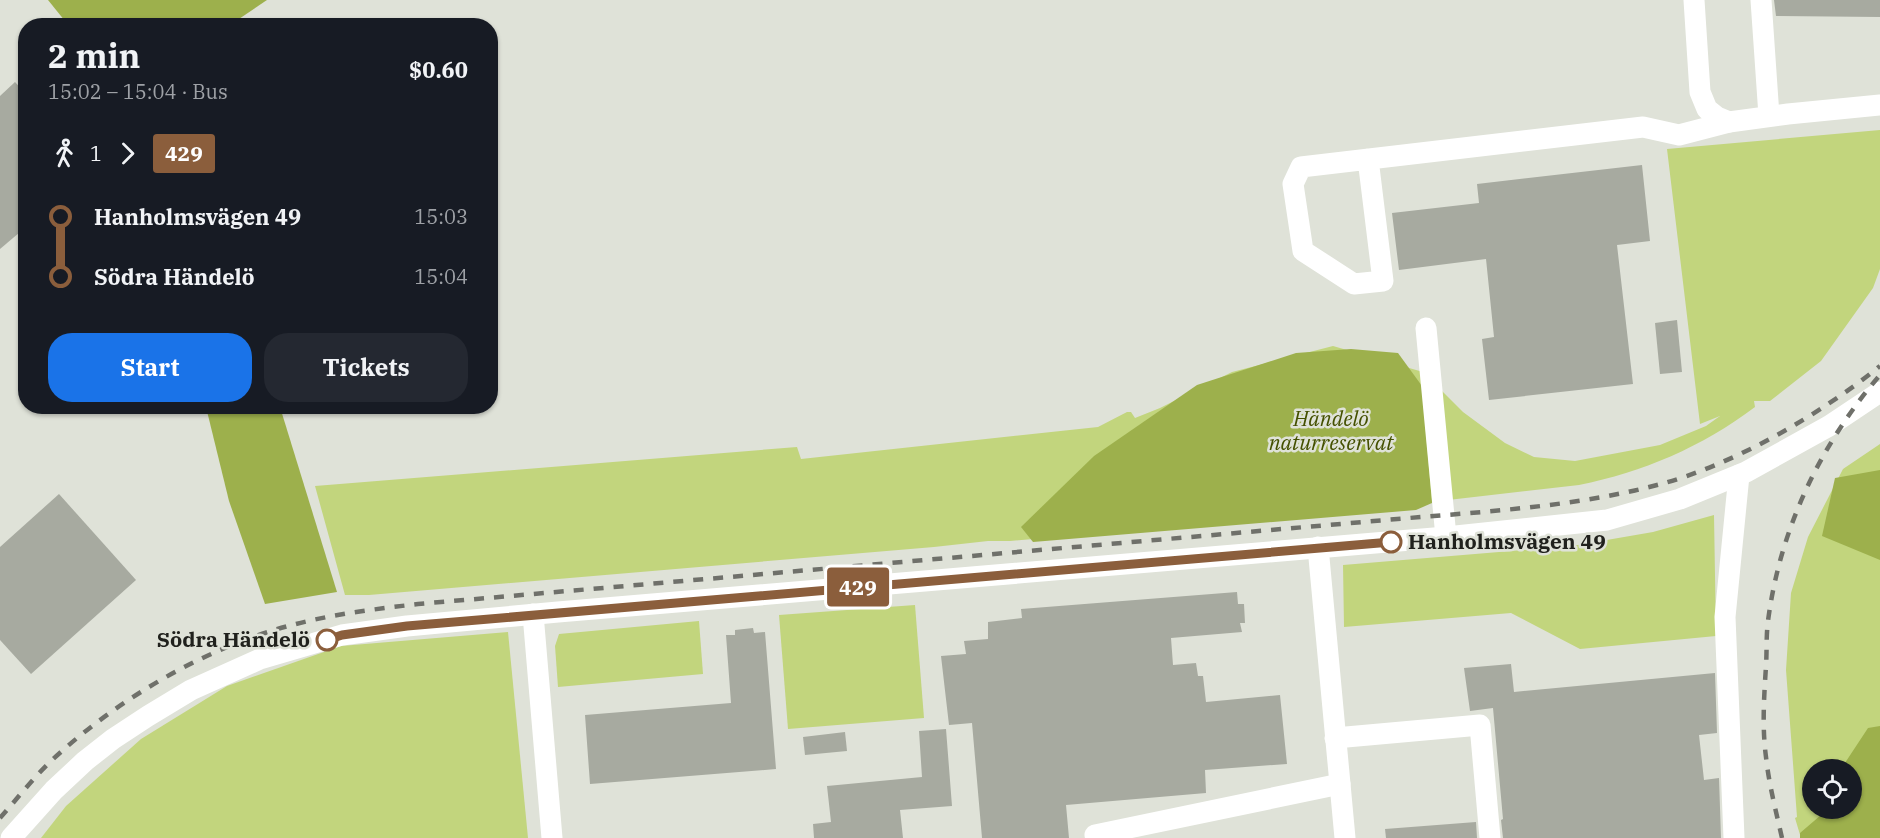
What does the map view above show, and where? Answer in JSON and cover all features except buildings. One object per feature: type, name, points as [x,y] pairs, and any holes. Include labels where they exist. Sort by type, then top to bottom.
[{"type":"street","points":[[1694,0],[1700,92],[1707,109],[1717,117],[1729,122]]},
{"type":"street","points":[[1761,0],[1770,116]]},
{"type":"street","points":[[1368,159],[1383,281],[1354,284],[1303,251],[1293,184],[1301,167],[1368,159],[1643,127],[1679,135],[1729,122],[1880,105]]},
{"type":"street","points":[[1426,328],[1446,537]]},
{"type":"street","points":[[11,838],[54,789],[113,739],[191,690],[260,659],[342,635],[407,626],[533,614],[1446,537],[1607,520],[1680,499],[1738,475],[1829,426],[1880,392]]},
{"type":"street","points":[[1734,838],[1725,617],[1738,475]]},
{"type":"street","points":[[1318,548],[1344,838]]},
{"type":"street","points":[[533,614],[552,838]]},
{"type":"street","points":[[1335,738],[1480,725],[1490,838]]},
{"type":"street","points":[[1096,838],[1095,835],[1340,784]]},
{"type":"green space","points":[[48,0],[267,0],[240,18],[63,18]]},
{"type":"green space","name":"Händelö naturreservat","points":[[1880,130],[1880,269],[1873,288],[1821,361],[1770,401],[1754,401],[1755,407],[1693,446],[1649,465],[1603,480],[1579,485],[1353,511],[369,595],[345,595],[315,486],[797,447],[801,459],[1098,427],[1127,412],[1131,412],[1135,418],[1160,408],[1232,372],[1333,346],[1423,372],[1463,412],[1505,443],[1534,457],[1575,461],[1660,445],[1706,426],[1720,416],[1700,424],[1667,149]]},
{"type":"green space","points":[[1351,349],[1398,353],[1422,386],[1432,503],[1416,510],[1033,542],[1021,527],[1094,456],[1197,385],[1296,353]]},
{"type":"green space","points":[[208,414],[282,414],[337,592],[265,604],[229,501]]},
{"type":"green space","points":[[1880,444],[1880,838],[1801,838],[1795,818],[1797,817],[1786,670],[1791,593],[1808,537],[1843,469]]},
{"type":"green space","points":[[1880,470],[1880,560],[1822,536],[1835,478]]},
{"type":"green space","points":[[1714,515],[1716,636],[1580,649],[1511,613],[1344,627],[1343,565],[1572,546],[1653,532]]},
{"type":"green space","points":[[915,605],[924,718],[788,729],[779,615]]},
{"type":"green space","points":[[699,621],[703,674],[558,687],[555,646],[559,634]]},
{"type":"green space","points":[[508,632],[528,838],[41,838],[66,806],[141,739],[227,686],[341,646]]},
{"type":"green space","points":[[1880,726],[1880,838],[1800,838],[1800,833],[1816,819],[1862,819],[1862,759],[1848,759],[1868,728]]},
{"type":"railway","points":[[0,818],[52,760],[105,716],[134,697],[164,678],[227,647],[307,621],[418,604],[1472,513],[1599,498],[1661,484],[1747,451],[1831,402],[1880,366]]},
{"type":"railway","points":[[1782,838],[1769,778],[1764,734],[1767,632],[1774,587],[1793,521],[1821,459],[1858,402],[1880,375]]},
{"type":"bus line","name":"429","points":[[327,640],[342,635],[407,626],[558,612],[1391,542]]},
{"type":"place","name":"Hanholmsvägen 49","points":[[1391,542]]},
{"type":"place","name":"Södra Händelö","points":[[327,640]]}]
